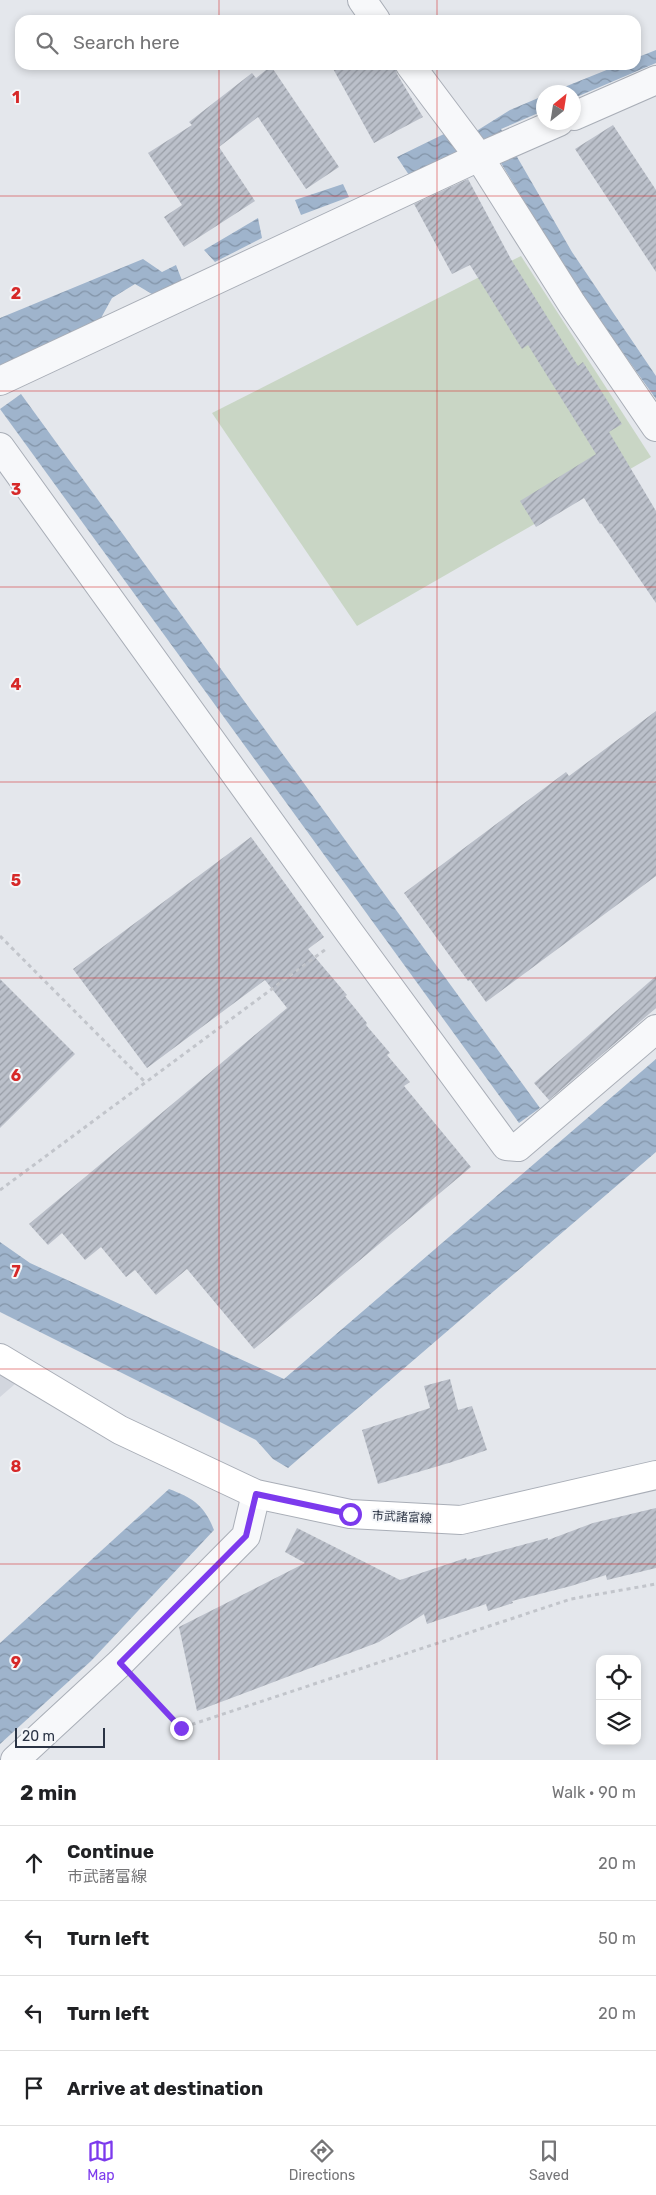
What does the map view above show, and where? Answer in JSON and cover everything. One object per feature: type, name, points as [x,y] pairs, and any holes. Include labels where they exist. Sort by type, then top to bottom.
[{"type":"main road","name":"市武諸富線","points":[[0,1358],[120,1430],[256,1494],[350,1514],[461,1520],[656,1475]]},
{"type":"street","points":[[362,0],[372,15]]},
{"type":"street","points":[[414,70],[459,131],[484,155],[572,304],[656,427]]},
{"type":"street","points":[[581,113],[656,80]]},
{"type":"street","points":[[0,381],[541,130]]},
{"type":"street","points":[[0,447],[348,932],[506,1146],[518,1147],[656,1029]]},
{"type":"street","points":[[15,1760],[120,1663],[246,1536],[256,1494]]},
{"type":"path","points":[[0,1190],[348,932]]},
{"type":"path","points":[[0,936],[146,1083]]},
{"type":"path","points":[[120,1663],[181,1728],[571,1599],[656,1584]]},
{"type":"shaded area","points":[[0,1375],[15,1384],[0,1397]]},
{"type":"green space","points":[[521,256],[651,457],[357,626],[212,413]]},
{"type":"water","points":[[656,50],[656,63],[641,69],[641,56]]},
{"type":"water","points":[[607,70],[640,70],[581,95],[581,85],[569,85]]},
{"type":"water","points":[[536,99],[536,114],[501,129],[572,252],[656,376],[656,399],[575,286],[486,138],[409,175],[397,157],[444,134],[450,139],[470,135],[510,110]]},
{"type":"water","points":[[343,184],[349,197],[301,215],[295,200]]},
{"type":"water","points":[[258,218],[262,238],[215,262],[204,250]]},
{"type":"water","points":[[143,259],[162,272],[176,265],[183,283],[152,294],[135,284],[112,298],[101,318],[0,366],[0,318]]},
{"type":"water","points":[[21,394],[540,1108],[519,1123],[0,409]]},
{"type":"water","points":[[656,1059],[656,1152],[288,1468],[273,1459],[256,1440],[0,1312],[0,1242],[30,1263],[284,1379]]},
{"type":"water","points":[[169,1489],[191,1499],[202,1508],[214,1530],[91,1661],[0,1744],[0,1643]]},
{"type":"building","points":[[266,70],[274,70],[339,167],[306,189],[258,117],[219,147],[255,201],[184,247],[164,217],[182,205],[148,153],[192,125],[189,122],[252,73],[256,78]]},
{"type":"building","points":[[334,70],[396,70],[423,117],[374,143]]},
{"type":"building","points":[[613,125],[656,190],[656,272],[575,149]]},
{"type":"building","points":[[468,179],[512,261],[578,366],[583,362],[622,424],[609,432],[656,511],[656,603],[600,524],[584,498],[536,527],[520,501],[596,454],[528,345],[522,349],[470,265],[452,274],[414,204]]},
{"type":"building","points":[[656,711],[656,876],[486,1002],[470,980],[468,981],[404,893],[566,772],[569,776]]},
{"type":"building","points":[[251,837],[324,937],[308,949],[347,995],[345,996],[367,1023],[366,1025],[390,1053],[387,1055],[410,1082],[404,1086],[471,1167],[254,1349],[187,1269],[156,1295],[135,1270],[126,1277],[101,1247],[85,1260],[62,1233],[48,1245],[29,1224],[287,1008],[265,980],[147,1068],[73,969]]},
{"type":"building","points":[[656,976],[656,1008],[549,1100],[534,1083]]},
{"type":"building","points":[[0,979],[75,1054],[0,1128]]},
{"type":"building","points":[[450,1379],[458,1410],[472,1406],[487,1450],[378,1484],[362,1430],[430,1408],[424,1386]]},
{"type":"building","points":[[656,1508],[656,1568],[607,1580],[606,1575],[512,1601],[513,1603],[488,1611],[486,1604],[427,1624],[424,1614],[379,1642],[197,1711],[179,1627],[305,1563],[285,1552],[297,1528],[400,1580],[466,1558],[467,1560],[548,1538],[548,1540],[593,1523]]},
{"type":"route","points":[[181,1728],[120,1663],[246,1536],[256,1494],[350,1514]]}]
